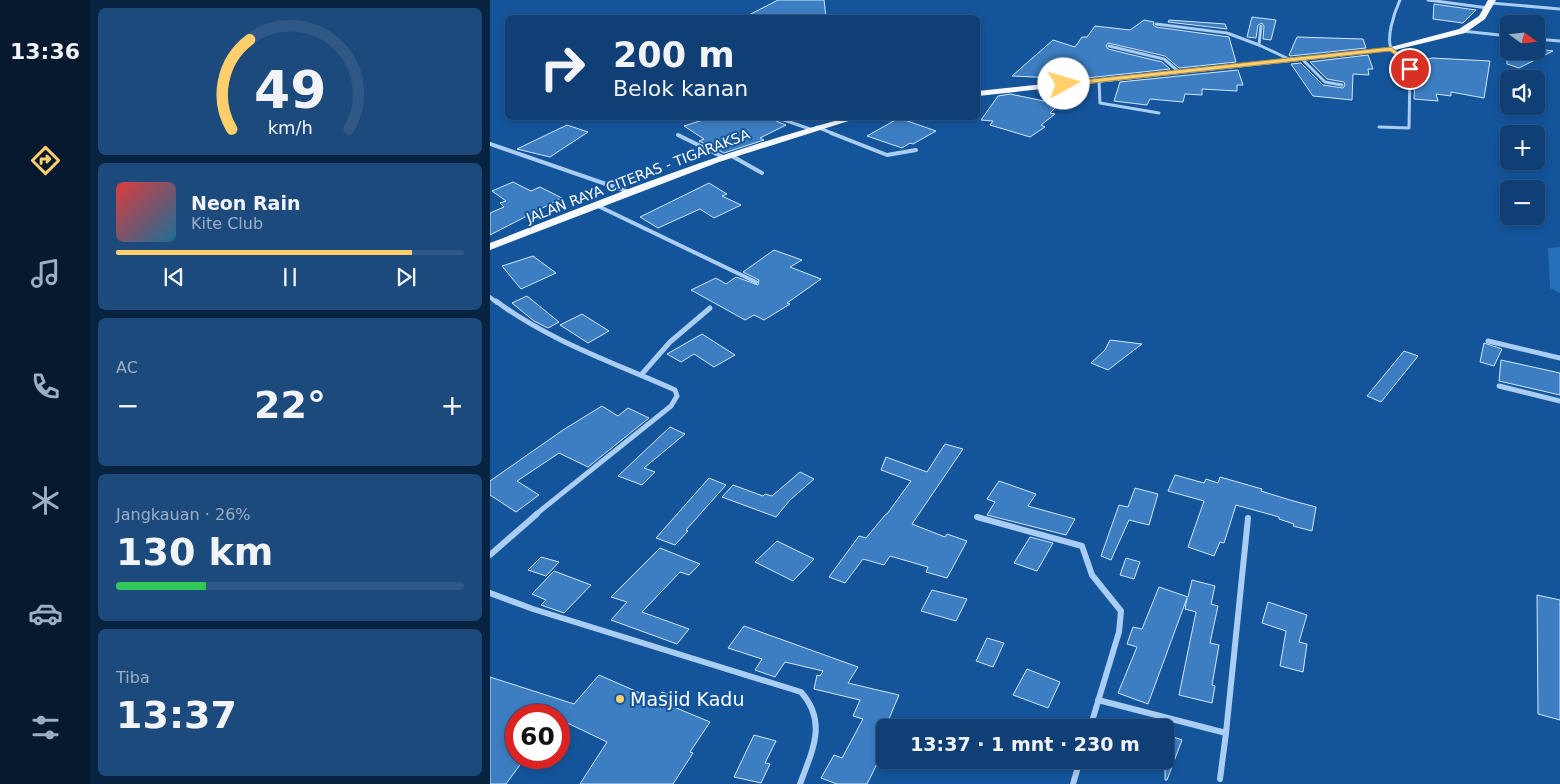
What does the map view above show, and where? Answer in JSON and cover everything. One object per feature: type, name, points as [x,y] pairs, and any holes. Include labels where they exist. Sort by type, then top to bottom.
[{"type":"main road","points":[[980,94],[1391,49],[1462,31],[1482,17],[1490,3]]},
{"type":"main road","name":"JALAN RAYA CITERAS - TIGARAKSA","points":[[490,248],[628,192],[726,156],[814,128],[846,120]]},
{"type":"street","points":[[1379,127],[1409,128],[1410,69],[1408,62],[1391,49],[1389,43],[1395,10],[1400,0]]},
{"type":"street","points":[[1428,0],[1560,9]]},
{"type":"street","points":[[1156,24],[1227,33],[1291,60]]},
{"type":"street","points":[[1259,45],[1261,26]]},
{"type":"street","points":[[1462,31],[1500,35]]},
{"type":"street","points":[[1545,40],[1560,41]]},
{"type":"street","points":[[1109,46],[1164,59],[1178,72]]},
{"type":"street","points":[[1302,60],[1325,82],[1342,85]]},
{"type":"street","points":[[1099,80],[1100,103],[1159,113]]},
{"type":"street","points":[[785,120],[814,128],[887,155],[916,150]]},
{"type":"street","points":[[678,135],[762,173]]},
{"type":"street","points":[[490,144],[628,192]]},
{"type":"street","points":[[596,205],[756,282]]},
{"type":"street","points":[[490,297],[516,317],[542,331],[675,390],[677,396],[671,406],[520,528],[490,555]]},
{"type":"street","points":[[641,375],[670,342],[710,308]]},
{"type":"street","points":[[1488,341],[1560,358]]},
{"type":"street","points":[[1499,386],[1560,401]]},
{"type":"street","points":[[977,517],[1083,548],[1092,574],[1122,612],[1093,719]]},
{"type":"street","points":[[1220,779],[1248,518]]},
{"type":"street","points":[[490,593],[533,609],[801,692],[810,701],[818,719],[817,729],[800,784]]},
{"type":"street","points":[[1098,700],[1226,733]]},
{"type":"street","points":[[1073,784],[1077,769]]},
{"type":"shaded area","points":[[1560,247],[1560,293],[1550,288],[1548,248]]},
{"type":"building","points":[[778,0],[824,0],[826,15],[809,15],[749,15]]},
{"type":"building","points":[[1434,4],[1476,10],[1463,23],[1433,19]]},
{"type":"building","points":[[1252,17],[1276,20],[1271,40],[1263,39],[1264,26],[1262,23],[1258,25],[1256,38],[1247,37]]},
{"type":"building","points":[[1144,20],[1154,22],[1153,25],[1156,27],[1229,37],[1236,62],[1179,68],[1165,56],[1108,43],[1106,46],[1108,49],[1162,62],[1170,69],[1077,79],[1012,76],[1053,40],[1075,47],[1082,37],[1087,37],[1095,26],[1130,30]]},
{"type":"building","points":[[1169,20],[1225,24],[1227,29],[1168,22]]},
{"type":"building","points":[[1297,37],[1363,39],[1366,48],[1290,56]]},
{"type":"building","points":[[1545,50],[1553,51],[1545,55]]},
{"type":"building","points":[[1368,55],[1373,69],[1368,69],[1369,75],[1353,74],[1352,100],[1313,96],[1291,64],[1301,63],[1323,85],[1343,88],[1344,82],[1327,79],[1310,62]]},
{"type":"building","points":[[1432,58],[1490,61],[1484,98],[1451,92],[1451,96],[1436,94],[1438,101],[1414,99],[1415,76],[1421,77],[1416,62]]},
{"type":"building","points":[[1507,60],[1535,60],[1519,68],[1507,64]]},
{"type":"building","points":[[1238,70],[1243,85],[1237,85],[1237,91],[1202,89],[1202,95],[1185,94],[1183,102],[1150,99],[1147,105],[1114,101],[1120,82]]},
{"type":"building","points":[[1010,94],[1059,104],[1050,113],[1055,114],[1041,125],[1045,127],[1030,137],[990,125],[993,121],[981,120],[998,96]]},
{"type":"building","points":[[703,120],[776,120],[786,125],[760,138],[764,140],[724,153],[699,141],[704,139],[684,126]]},
{"type":"building","points":[[895,120],[905,120],[936,131],[902,148],[867,136]]},
{"type":"building","points":[[567,125],[588,132],[550,157],[517,149]]},
{"type":"building","points":[[513,182],[531,191],[540,187],[562,198],[490,235],[490,213],[504,207],[500,203],[506,201],[492,191]]},
{"type":"building","points":[[709,183],[727,194],[722,196],[741,205],[714,218],[700,209],[658,228],[640,217]]},
{"type":"building","points":[[774,250],[802,260],[790,267],[821,279],[787,303],[790,304],[764,320],[754,315],[745,320],[691,290],[716,278],[726,284],[736,277],[758,285],[759,280],[743,272]]},
{"type":"building","points":[[533,256],[556,273],[521,289],[502,266]]},
{"type":"building","points":[[527,296],[559,322],[548,328],[534,321],[512,303]]},
{"type":"building","points":[[582,314],[609,331],[588,343],[560,325]]},
{"type":"building","points":[[702,334],[735,355],[714,367],[694,354],[681,362],[667,354]]},
{"type":"building","points":[[1110,340],[1142,344],[1108,370],[1091,363],[1105,350]]},
{"type":"building","points":[[1484,343],[1502,349],[1494,366],[1480,362]]},
{"type":"building","points":[[1404,351],[1418,356],[1381,402],[1367,396]]},
{"type":"building","points":[[1501,360],[1560,373],[1560,395],[1499,381]]},
{"type":"building","points":[[602,406],[618,416],[628,408],[649,418],[588,467],[559,453],[517,481],[539,495],[516,512],[490,495],[490,481],[563,430]]},
{"type":"building","points":[[670,427],[685,434],[644,468],[655,472],[642,485],[618,476]]},
{"type":"building","points":[[945,444],[963,449],[912,524],[945,537],[947,534],[967,541],[947,578],[926,572],[928,567],[890,556],[884,565],[863,559],[845,583],[829,577],[859,536],[866,538],[887,514],[911,481],[881,470],[886,457],[927,472]]},
{"type":"building","points":[[800,472],[814,479],[790,500],[776,517],[722,497],[733,485],[763,496],[765,494],[772,496]]},
{"type":"building","points":[[1175,475],[1204,483],[1206,479],[1218,483],[1220,477],[1316,507],[1312,531],[1293,526],[1294,524],[1279,519],[1279,517],[1236,505],[1224,543],[1220,542],[1214,556],[1188,547],[1204,501],[1168,491]]},
{"type":"building","points":[[709,478],[726,485],[686,530],[688,531],[675,545],[656,538]]},
{"type":"building","points":[[999,481],[1036,494],[1028,506],[1075,519],[1066,535],[987,515],[995,502],[987,499]]},
{"type":"building","points":[[1135,488],[1158,494],[1149,525],[1129,520],[1111,560],[1101,556],[1119,505],[1128,507]]},
{"type":"building","points":[[1030,537],[1053,543],[1037,571],[1014,563]]},
{"type":"building","points":[[777,541],[814,559],[793,581],[755,562]]},
{"type":"building","points":[[660,548],[700,564],[689,575],[680,572],[642,612],[689,629],[677,644],[611,620],[627,602],[611,597]]},
{"type":"building","points":[[541,557],[559,562],[546,576],[528,570]]},
{"type":"building","points":[[1126,558],[1140,562],[1134,579],[1120,575]]},
{"type":"building","points":[[554,571],[591,585],[564,613],[541,605],[546,600],[532,594]]},
{"type":"building","points":[[1192,580],[1215,586],[1211,604],[1218,606],[1210,643],[1219,645],[1212,685],[1215,686],[1212,703],[1179,695],[1196,612],[1185,609],[1187,598],[1148,704],[1118,693],[1137,647],[1127,644],[1133,627],[1142,629],[1159,587],[1188,597]]},
{"type":"building","points":[[932,590],[967,599],[956,621],[921,611]]},
{"type":"building","points":[[1537,595],[1560,600],[1560,720],[1538,714]]},
{"type":"building","points":[[1268,602],[1307,615],[1299,642],[1307,644],[1303,672],[1280,666],[1286,631],[1262,623]]},
{"type":"building","points":[[744,626],[858,667],[848,683],[899,695],[889,719],[876,719],[876,766],[867,784],[837,784],[821,778],[834,755],[842,758],[863,719],[853,716],[860,700],[814,689],[817,675],[820,676],[823,671],[785,662],[775,677],[755,670],[762,659],[728,648]]},
{"type":"building","points":[[987,638],[1004,643],[993,667],[976,661]]},
{"type":"building","points":[[1027,669],[1060,682],[1048,708],[1013,695]]},
{"type":"building","points":[[599,675],[656,700],[662,692],[680,699],[674,707],[710,722],[690,752],[693,753],[673,784],[580,784],[607,742],[570,724],[570,704],[505,704],[505,769],[517,769],[506,784],[490,784],[490,677],[574,704]]},
{"type":"building","points":[[754,735],[776,741],[765,763],[770,764],[761,783],[734,777]]},
{"type":"building","points":[[1174,737],[1182,740],[1174,761]]},
{"type":"building","points":[[1165,769],[1171,769],[1167,780],[1165,780]]},
{"type":"place","name":"Masjid Kadu","points":[[620,699]]},
{"type":"route","points":[[1064,84],[1391,49],[1408,62],[1410,69]]}]
